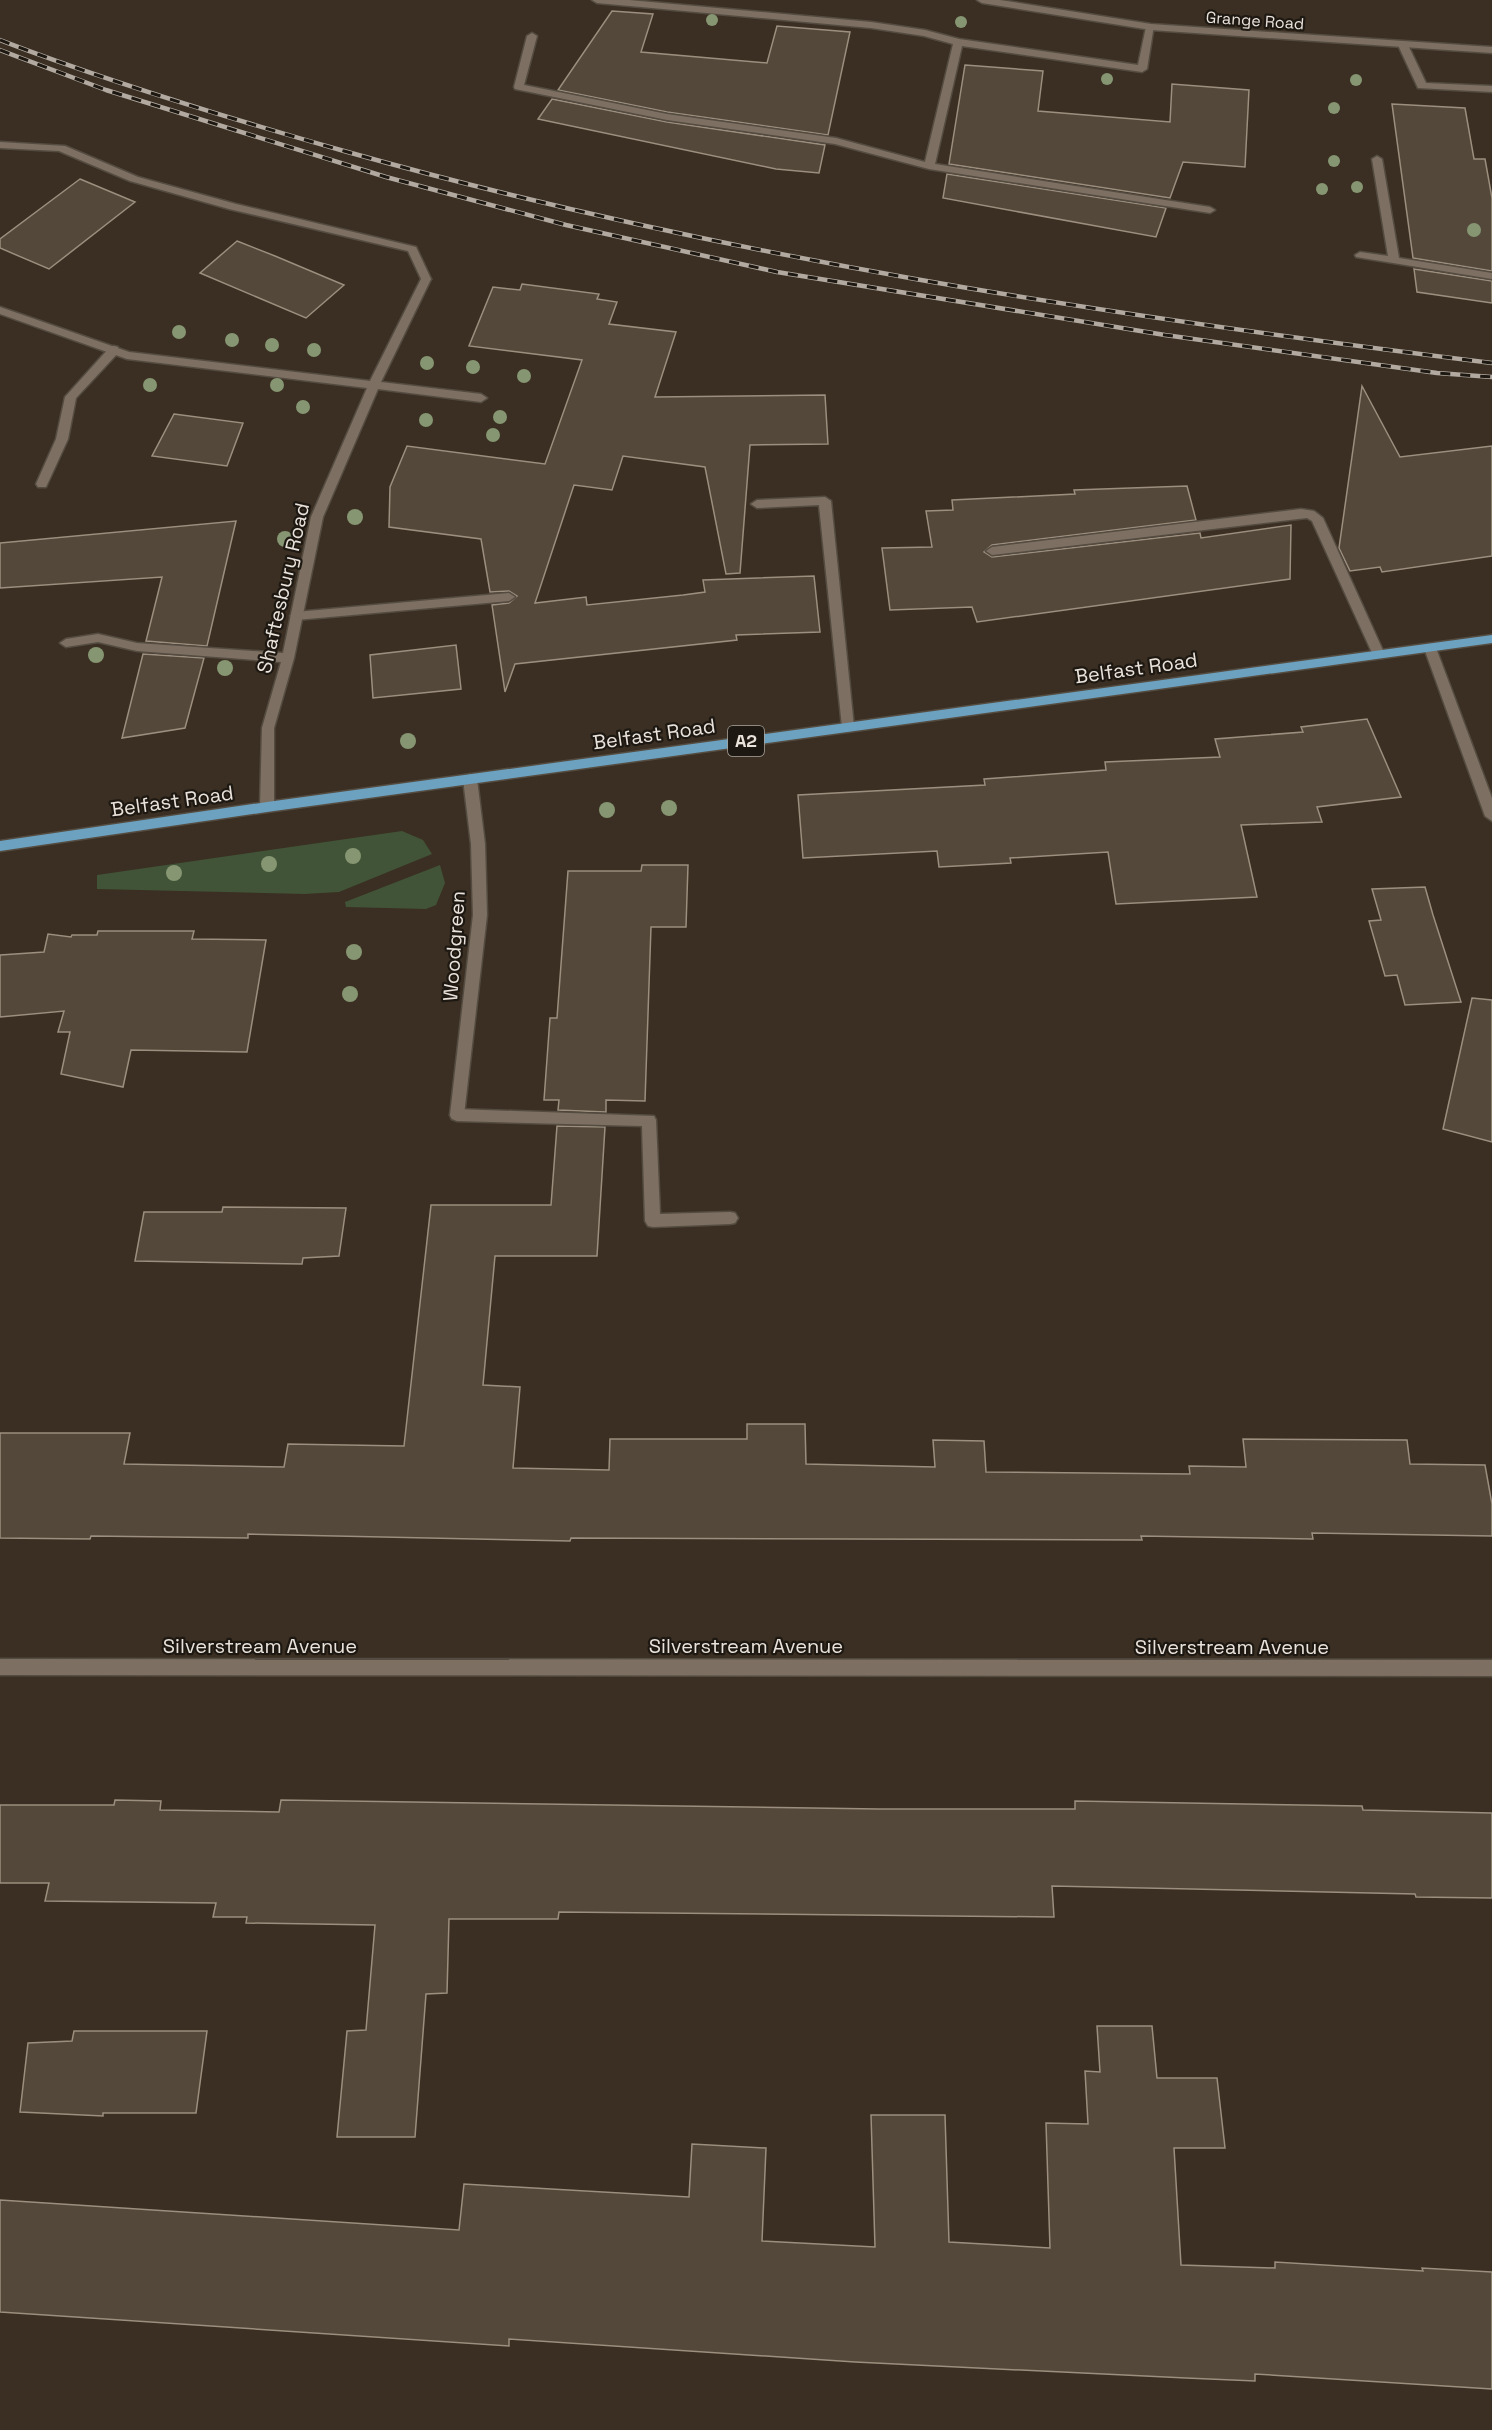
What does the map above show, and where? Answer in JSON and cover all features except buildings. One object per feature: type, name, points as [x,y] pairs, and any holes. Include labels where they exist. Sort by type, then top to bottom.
[{"type":"main road","name":"Belfast Road","points":[[0,846],[267,807],[1492,639]]},
{"type":"street","points":[[597,0],[871,25],[925,33],[958,42],[1142,69],[1151,27]]},
{"type":"street","name":"Grange Road","points":[[982,0],[1028,4],[1151,27],[1492,50]]},
{"type":"street","points":[[532,36],[519,87],[667,117],[836,141],[929,166],[1210,210]]},
{"type":"street","points":[[929,166],[958,42]]},
{"type":"street","points":[[1403,45],[1422,86],[1492,89]]},
{"type":"street","name":"Shaftesbury Road","points":[[0,146],[62,148],[134,179],[233,207],[412,249],[426,279],[373,387],[317,517],[288,658],[268,728],[267,807]]},
{"type":"street","points":[[1377,159],[1394,260]]},
{"type":"street","points":[[1360,255],[1492,276]]},
{"type":"street","points":[[0,310],[127,355],[373,387],[481,398]]},
{"type":"street","points":[[42,484],[62,439],[71,397],[114,350]]},
{"type":"street","points":[[757,504],[825,501],[848,727]]},
{"type":"street","points":[[992,551],[1301,513],[1310,514],[1317,518],[1379,655]]},
{"type":"street","points":[[296,616],[509,597]]},
{"type":"street","points":[[66,643],[98,638],[137,647],[288,658]]},
{"type":"street","points":[[1430,648],[1492,816]]},
{"type":"street","name":"Woodgreen","points":[[470,779],[478,844],[480,915],[457,1115],[649,1120],[653,1221],[730,1218]]},
{"type":"street","name":"Silverstream Avenue","points":[[0,1667],[1492,1668]]},
{"type":"green space","points":[[402,831],[423,840],[432,854],[339,892],[304,894],[97,889],[97,875]]},
{"type":"green space","points":[[440,865],[445,883],[436,905],[426,909],[346,907],[345,902]]},
{"type":"railway","points":[[0,40],[127,85],[301,139],[485,189],[628,222],[770,252],[1058,303],[1202,325],[1492,363]]},
{"type":"railway","points":[[0,50],[106,90],[386,177],[566,225],[777,272],[1165,335],[1437,373],[1492,377]]}]
